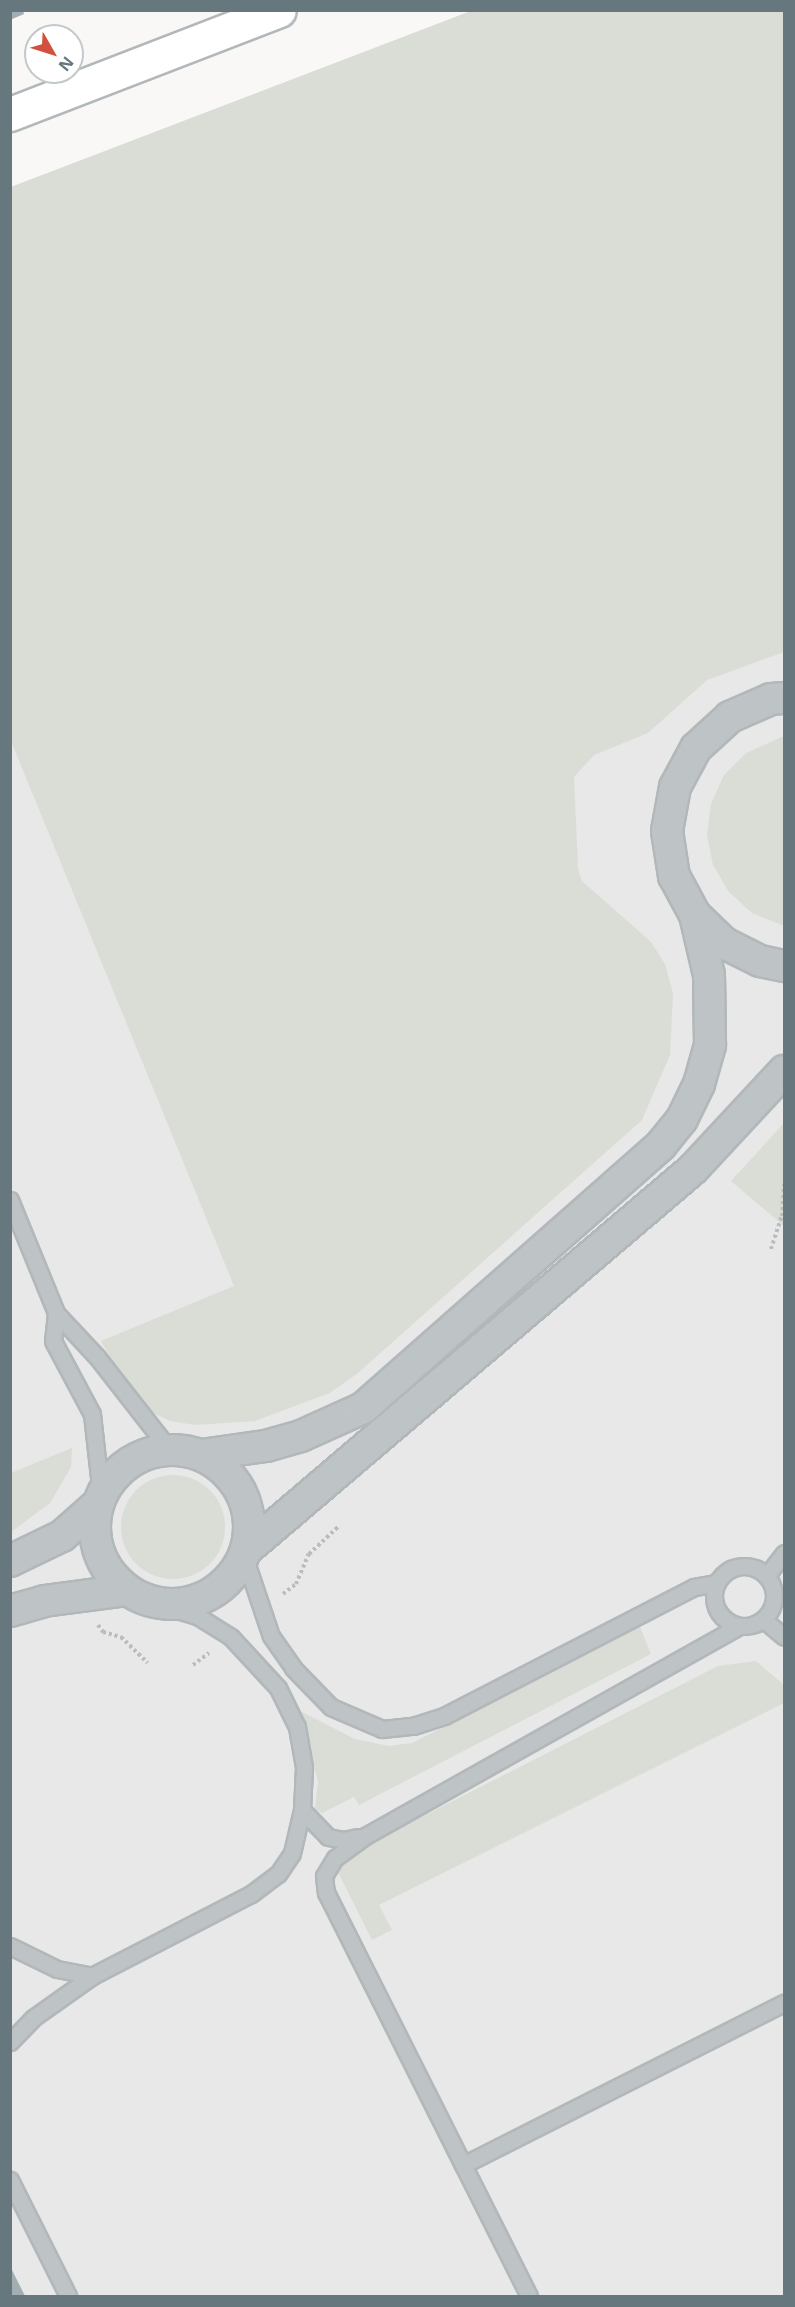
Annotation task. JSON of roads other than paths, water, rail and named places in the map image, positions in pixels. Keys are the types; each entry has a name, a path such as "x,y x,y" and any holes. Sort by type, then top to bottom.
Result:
{"main road":[{"path":"10,114 279,10"}],"street":[{"path":"201,1455 266,1446 301,1436 363,1408 661,1145 682,1119 699,1084 710,1045 709,975 695,915 674,876 667,831 675,787 696,748 730,717 780,696"},
{"path":"695,915 724,943 760,962 784,966"},
{"path":"99,1500 94,1528 98,1552 109,1573 126,1590 154,1603 172,1605 208,1596 224,1586 246,1552 693,1169 784,1071"},
{"path":"10,1561 62,1536 99,1500 128,1463 169,1449 201,1455 221,1466 236,1483 248,1515 246,1552"},
{"path":"10,1611 44,1601 126,1590"}],"lane":[{"path":"10,1200 56,1313 97,1357 169,1449"},
{"path":"56,1313 53,1341 92,1414 99,1500"},
{"path":"246,1552 262,1611 272,1636 293,1668 331,1707 366,1725 389,1729 444,1716 694,1587 717,1583 739,1566 749,1566 767,1575 775,1593 774,1603 764,1620 739,1626 365,1836 327,1867 326,1893 529,2296"},
{"path":"767,1575 784,1553"},
{"path":"717,1583 714,1601 717,1610 739,1626"},
{"path":"10,2042 33,2018 92,1976 265,1885 292,1853 302,1810 301,1746 297,1727 278,1688 231,1637 197,1616 154,1603"},
{"path":"764,1620 784,1637"},
{"path":"302,1810 328,1837 343,1840 365,1836"},
{"path":"10,1946 57,1969 92,1976"},
{"path":"463,2165 784,2003"},
{"path":"10,2180 68,2296"}]}
